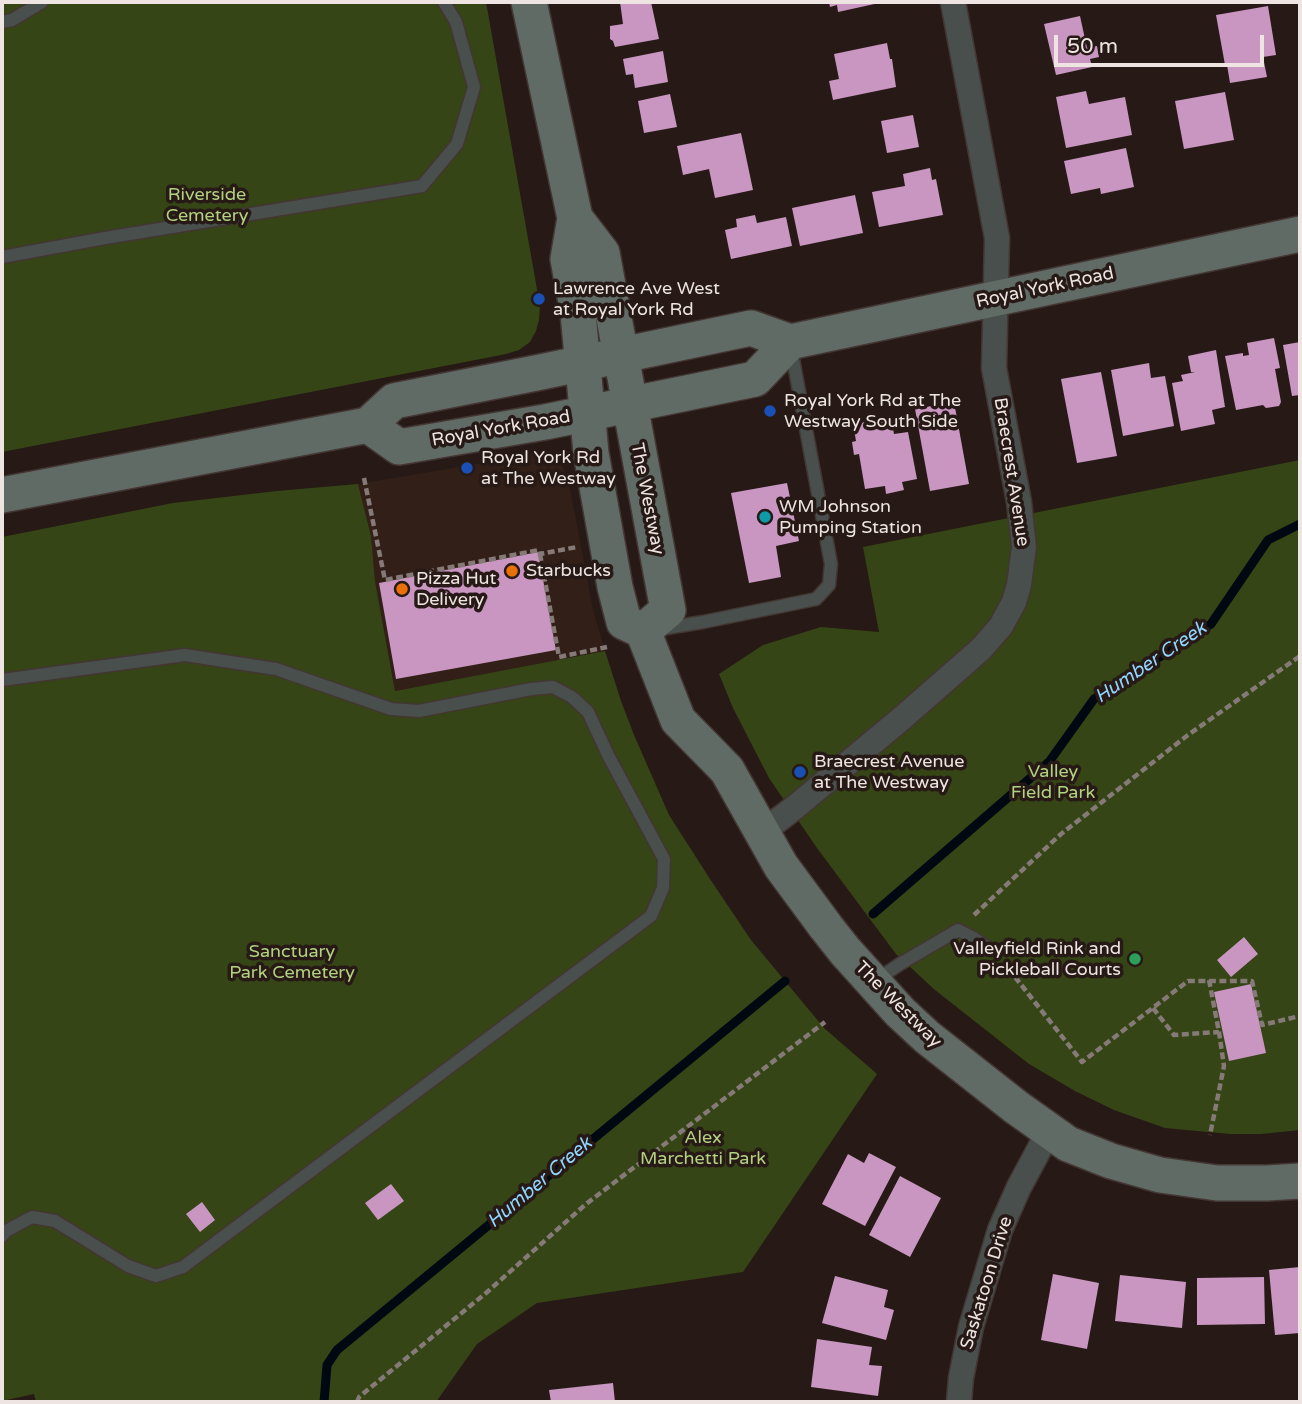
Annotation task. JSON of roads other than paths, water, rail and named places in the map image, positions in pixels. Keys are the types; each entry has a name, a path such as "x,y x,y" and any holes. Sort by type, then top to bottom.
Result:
{"main road":[{"path":"529,2 575,218"},
{"name":"The Westway","path":"575,218 602,253 668,610 643,631"},
{"name":"The Westway","path":"575,218 569,259 578,313 591,453 615,587 624,622 643,631 678,720 727,770 781,866 826,928 900,1012 927,1037 1068,1144 1091,1154 1178,1179 1238,1184 1300,1181"},
{"name":"Royal York Road","path":"368,425 399,447 587,414 755,379 790,342 1300,234"},
{"path":"2,495 368,425 394,401 751,328 790,342"}],"street":[{"name":"Braecrest Avenue","path":"761,833 901,719 981,649 1001,626 1014,602 1022,568 1024,547 1019,502 994,368 997,238 953,2"},
{"name":"Saskatoon Drive","path":"959,1402 971,1327 1000,1230 1049,1131"}],"lane":[{"path":"2,22 12,20 43,2"},
{"path":"2,257 422,186 457,144 474,88 456,22 444,2"},
{"path":"643,631 816,599 829,585 831,564 790,342"},
{"path":"2,680 185,655 276,669 391,709 419,711 553,687 572,697 588,712 664,859 663,888 651,916 183,1267 156,1276 128,1266 55,1221 32,1217 2,1236"},
{"path":"873,982 958,930 987,947"}],"waterway":[{"name":"Humber Creek","path":"873,914 1049,762 1094,699 1211,624 1268,540 1300,524"},
{"name":"Humber Creek","path":"324,1402 327,1365 337,1350 785,981"}],"place":[{"name":"Lawrence Ave West at Royal York Rd","path":"539,299"},
{"name":"Royal York Rd at The Westway South Side","path":"770,411"},
{"name":"Royal York Rd at The Westway","path":"467,468"},
{"name":"WM Johnson Pumping Station","path":"765,517"},
{"name":"Starbucks","path":"512,571"},
{"name":"Pizza Hut Delivery","path":"402,589"},
{"name":"Braecrest Avenue at The Westway","path":"800,772"},
{"name":"Valleyfield Rink and Pickleball Courts","path":"1135,959"}],"park label":[{"name":"Riverside Cemetery","path":"207,206"},
{"name":"Valley Field Park","path":"1053,782"},
{"name":"Sanctuary Park Cemetery","path":"292,962"},
{"name":"Alex Marchetti Park","path":"703,1148"}]}
